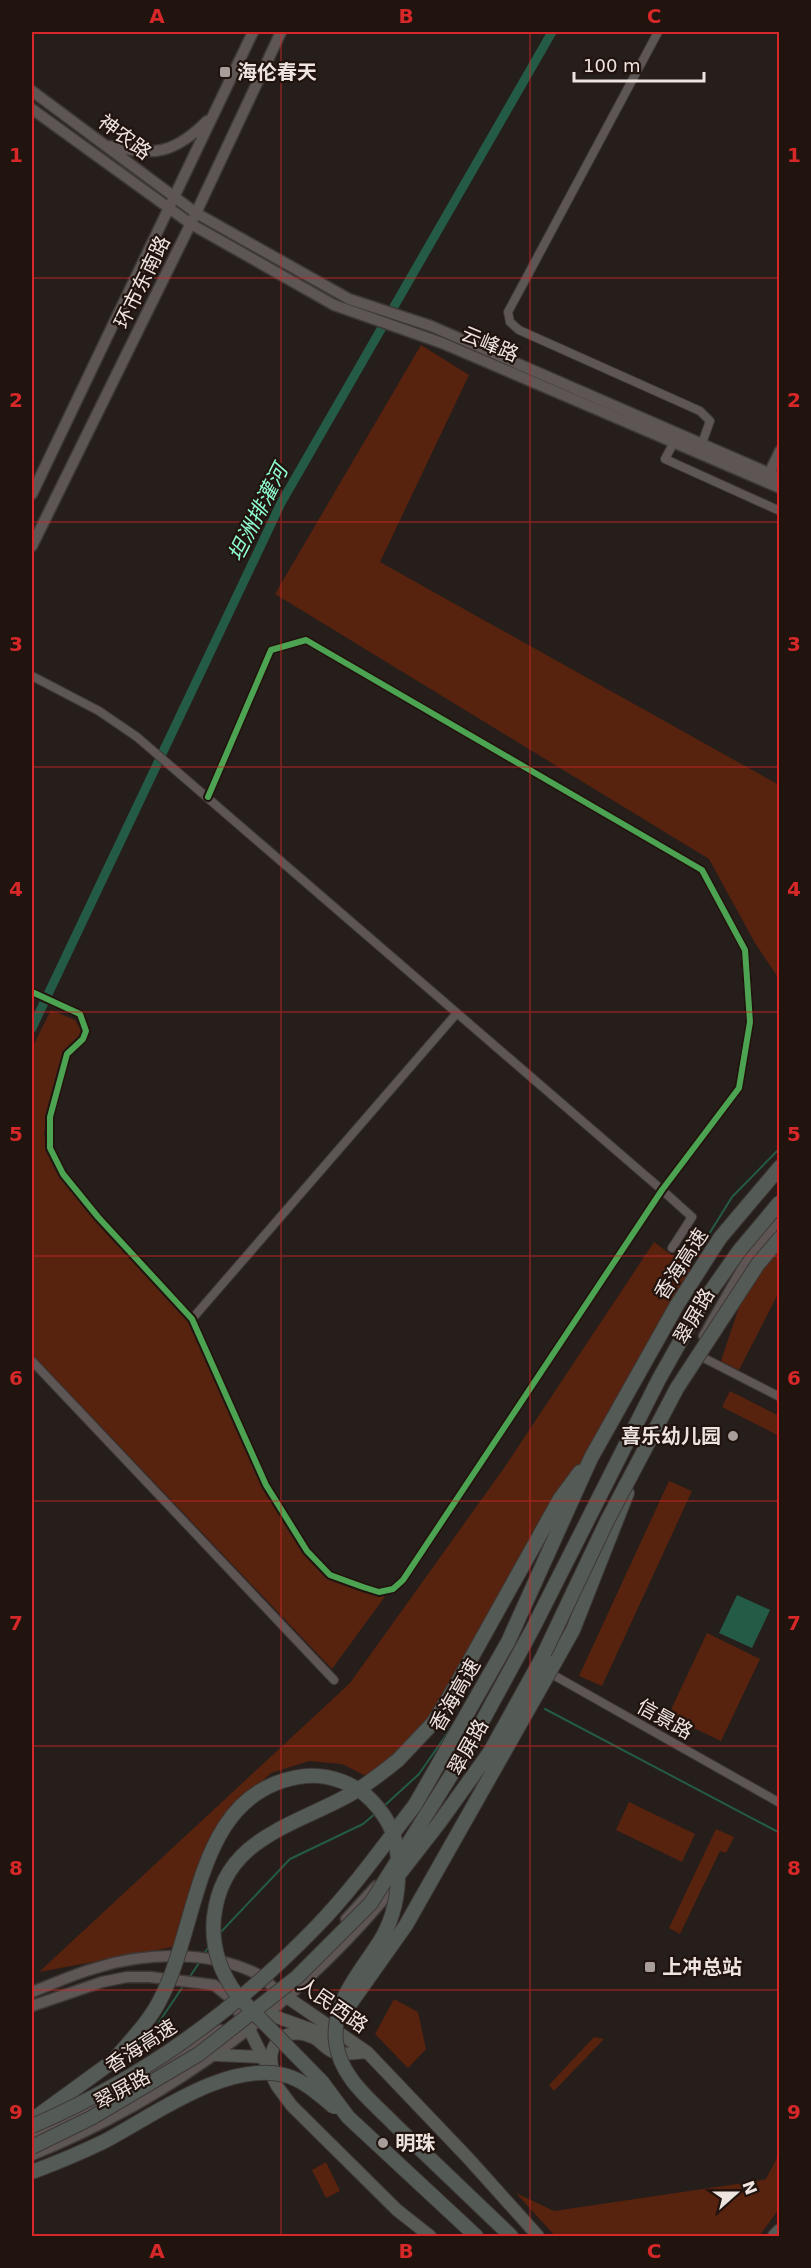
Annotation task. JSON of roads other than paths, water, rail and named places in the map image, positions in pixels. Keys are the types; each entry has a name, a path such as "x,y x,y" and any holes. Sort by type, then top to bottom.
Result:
{"highway":[{"name":"香海高速","path":"32,2126 108,2091 198,2031 283,1960 352,1887 415,1805 508,1642 591,1458 677,1305 720,1238 780,1167"},
{"name":"香海高速","path":"32,2147 99,2114 199,2054 297,1977 371,1903 465,1753 532,1630 659,1379 699,1308 739,1251 780,1202"},
{"path":"371,1903 402,1870 440,1823 490,1752 542,1658 607,1521 683,1379 758,1264 780,1238"},
{"path":"348,2117 322,2082 237,1995 228,1982 216,1953 213,1937 215,1908 220,1888 235,1863 249,1849 281,1827 350,1795 373,1780 413,1746 434,1722 560,1498 591,1458"},
{"path":"337,2023 406,1925 573,1630 635,1472"},
{"path":"32,2120 113,2061 162,1998 175,1968 208,1859 226,1823 241,1804 258,1791 294,1778 327,1778 346,1782 366,1795 388,1820 398,1843 399,1891 392,1915 382,1936 355,1975 345,1996 337,2023 336,2042 352,2081 511,2236"},
{"path":"32,2172 100,2143 196,2091 251,2074 284,2075 297,2080 348,2117 476,2236"},
{"path":"775,2236 780,2231"}],"main road":[{"name":"环市东南路","path":"32,494 253,32"},
{"name":"环市东南路","path":"32,546 191,224 281,32"},
{"name":"神农路","path":"32,91 196,213"},
{"name":"神农路","path":"32,109 191,224"},
{"path":"104,145 133,152 159,152 179,145 213,114"},
{"name":"云峰路","path":"196,213 349,299 431,326 771,478 780,488"},
{"name":"云峰路","path":"191,224 346,311 429,338 673,444 771,478"},
{"path":"771,478 780,451"},
{"name":"翠屏路","path":"32,2135 66,2121 146,2078 205,2040 275,1989 312,1955 365,1899 447,1792 519,1658 596,1492 669,1352 724,1265 780,1193"},
{"name":"翠屏路","path":"32,2155 113,2115 216,2055 287,1998 376,1909 420,1855 462,1795 533,1664 620,1489 694,1353 744,1266 780,1217"},
{"name":"人民西路","path":"34,1990 96,1968 142,1958 184,1956 234,1965 255,1972 287,1998 367,2052 468,2158 538,2236"},
{"path":"33,2007 102,1982 127,1977 214,1985 229,1997 241,2014 277,2086 298,2112 389,2202 430,2236"},
{"path":"241,2014 268,2014 348,2040"},
{"path":"277,2086 271,2052 273,2045 283,2037 307,2035 336,2052 367,2052"},
{"path":"216,2055 262,2057"}],"street":[{"path":"658,32 507,312 510,322 519,330 700,411 711,421 700,446"},
{"path":"673,444 665,459 780,511"},
{"path":"32,993 80,1014 86,1031 83,1039 67,1054 50,1117 50,1148 63,1174 98,1217 192,1319 266,1485 307,1551 330,1575 379,1592 393,1589 403,1580 662,1190 739,1088 750,1022 745,950 702,870 306,640 271,650 207,797"},
{"path":"32,676 99,711 137,737 180,777 207,797 662,1190 692,1217 672,1248"},
{"path":"192,1319 457,1013"},
{"path":"694,1353 780,1397"},
{"path":"32,1361 334,1680"},
{"name":"信景路","path":"533,1664 780,1803"}],"waterway":[{"name":"坦洲排灌河","path":"32,1028 281,503 552,32"},
{"path":"709,1234 732,1197 780,1148"},
{"path":"545,1709 780,1833"},
{"path":"383,1807 419,1774 451,1728"},
{"path":"219,1934 290,1859 363,1824 376,1813"},
{"path":"203,1955 210,1945"},
{"path":"189,1978 199,1963"},
{"path":"133,2048 151,2034 184,1985"}],"place":[{"name":"海伦春天","path":"225,72"},
{"name":"喜乐幼儿园","path":"733,1436"},
{"name":"上冲总站","path":"650,1967"},
{"name":"明珠","path":"383,2143"}]}
